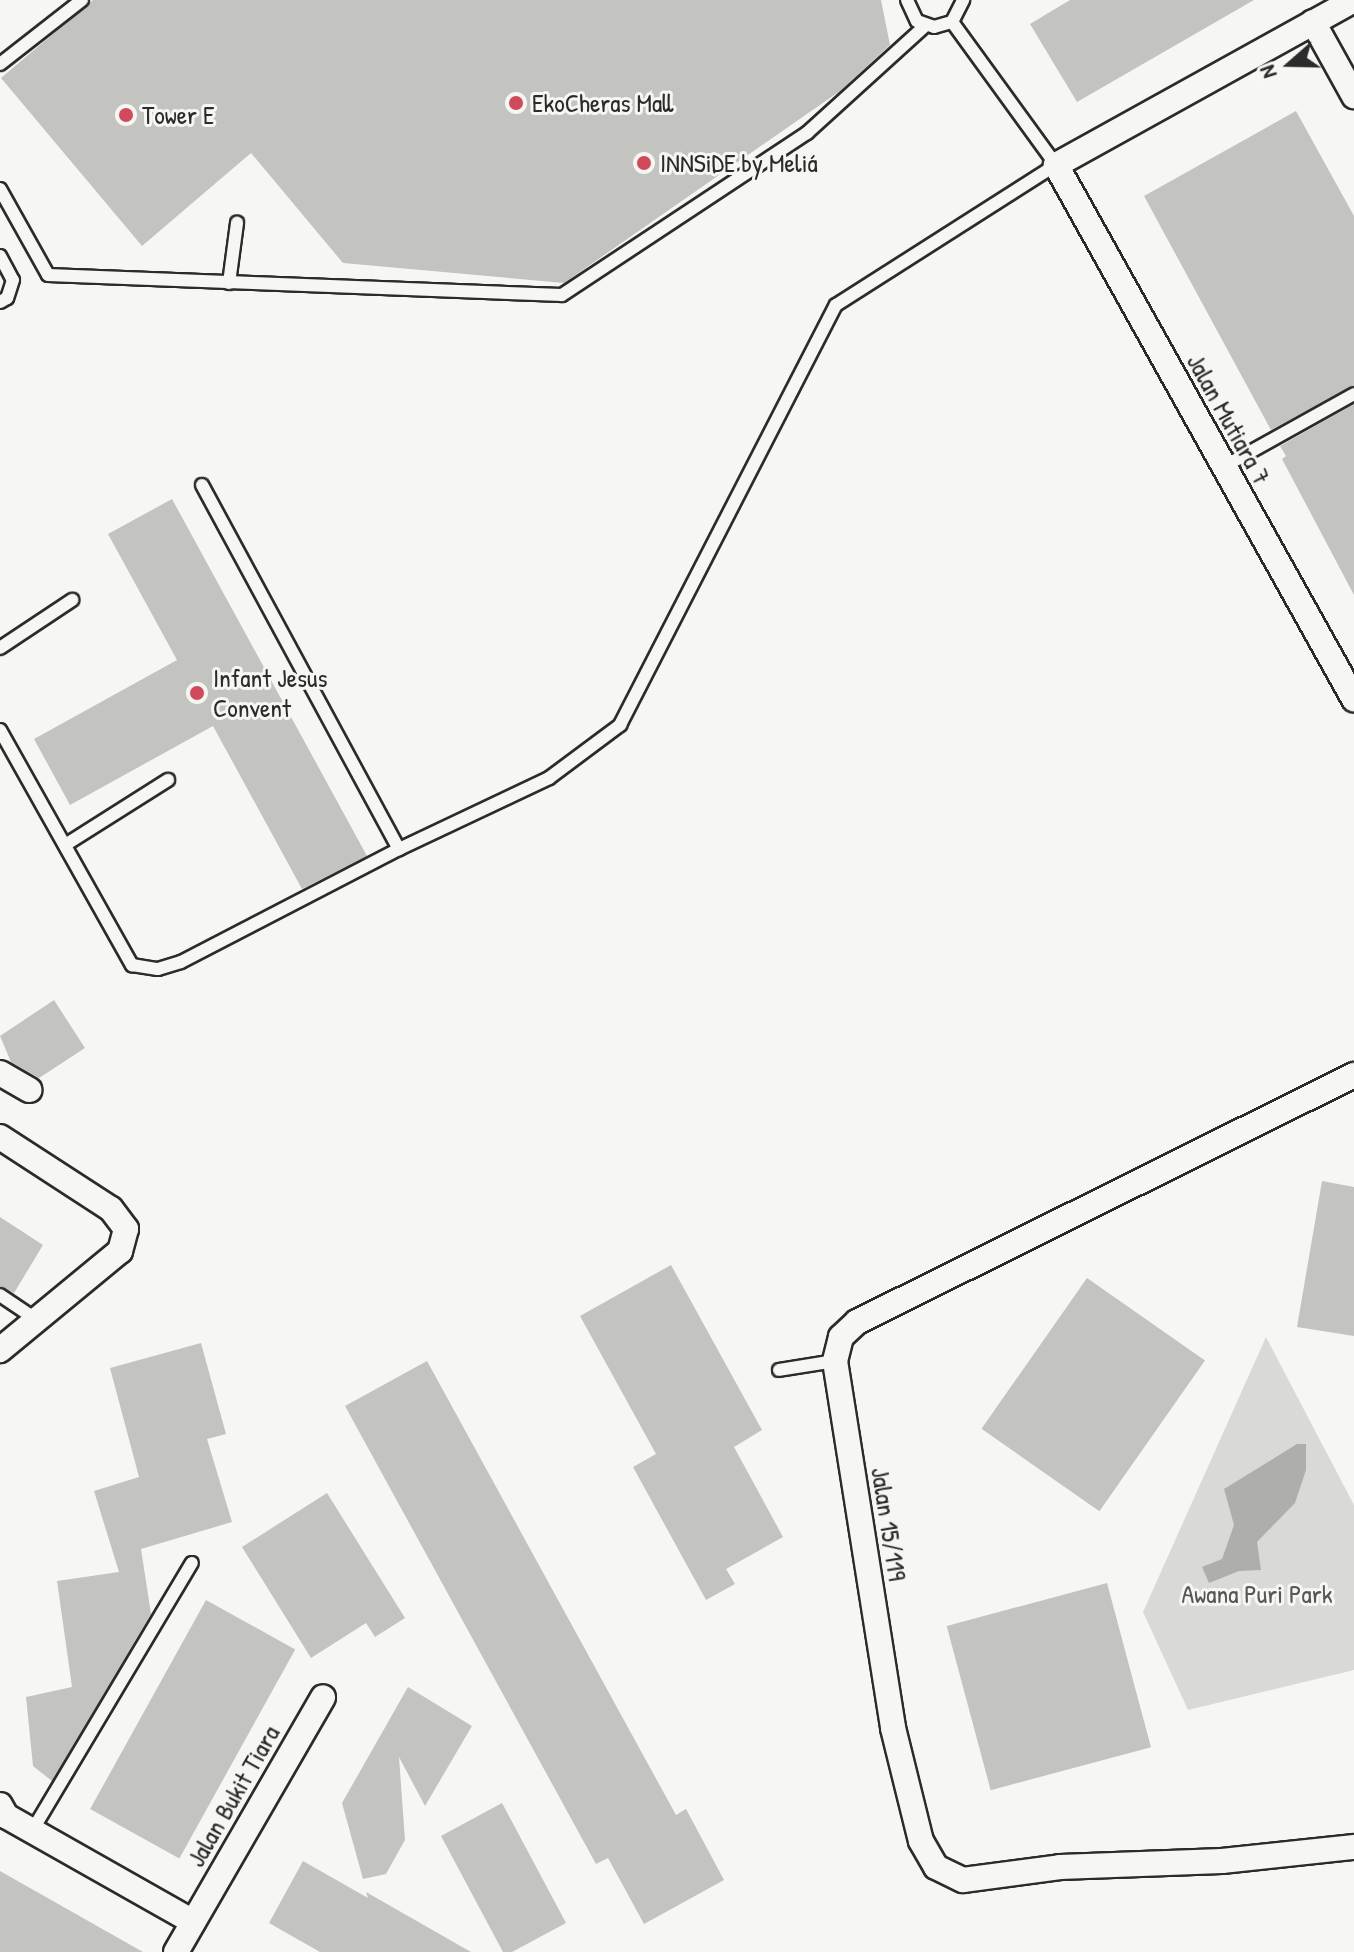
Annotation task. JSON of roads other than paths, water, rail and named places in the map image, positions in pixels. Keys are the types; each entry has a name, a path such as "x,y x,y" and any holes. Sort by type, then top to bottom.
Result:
{"street":[{"path":"1056,165 1354,0"},
{"path":"1313,22 1354,96"},
{"name":"Jalan Mutiara 7","path":"1056,165 1354,699"},
{"path":"0,1073 30,1090"},
{"path":"835,1361 841,1337 857,1322 1354,1075"},
{"path":"0,1137 111,1209 126,1229 120,1251 0,1350"},
{"name":"Jalan 15/119","path":"835,1361 893,1728 921,1841 936,1867 963,1880 1060,1867 1222,1861 1354,1847"},
{"name":"Jalan Bukit Tiara","path":"176,1952 323,1697"},
{"path":"0,1805 6,1816 193,1922"}],"lane":[{"path":"0,64 82,0"},
{"path":"907,0 910,13 925,26"},
{"path":"952,22 963,0"},
{"path":"0,189 48,275 562,295 807,133 925,26 952,22"},
{"path":"0,730 132,965 158,969 181,962 399,849 549,778 620,725 836,305 1056,165 952,22"},
{"path":"229,283 237,223"},
{"path":"0,256 13,280 7,298 0,302"},
{"path":"1223,467 1354,394"},
{"path":"202,485 399,849"},
{"path":"0,648 72,600"},
{"path":"65,845 168,780"},
{"path":"0,1295 37,1320"},
{"path":"779,1370 835,1361"},
{"path":"32,1831 192,1563"}],"place":[{"name":"EkoCheras Mall","path":"516,103"},
{"name":"Tower E","path":"126,115"},
{"name":"INNSiDE by Meliá","path":"644,163"},
{"name":"Infant Jesus Convent","path":"197,693"}],"park label":[{"name":"Awana Puri Park","path":"1257,1594"}]}
